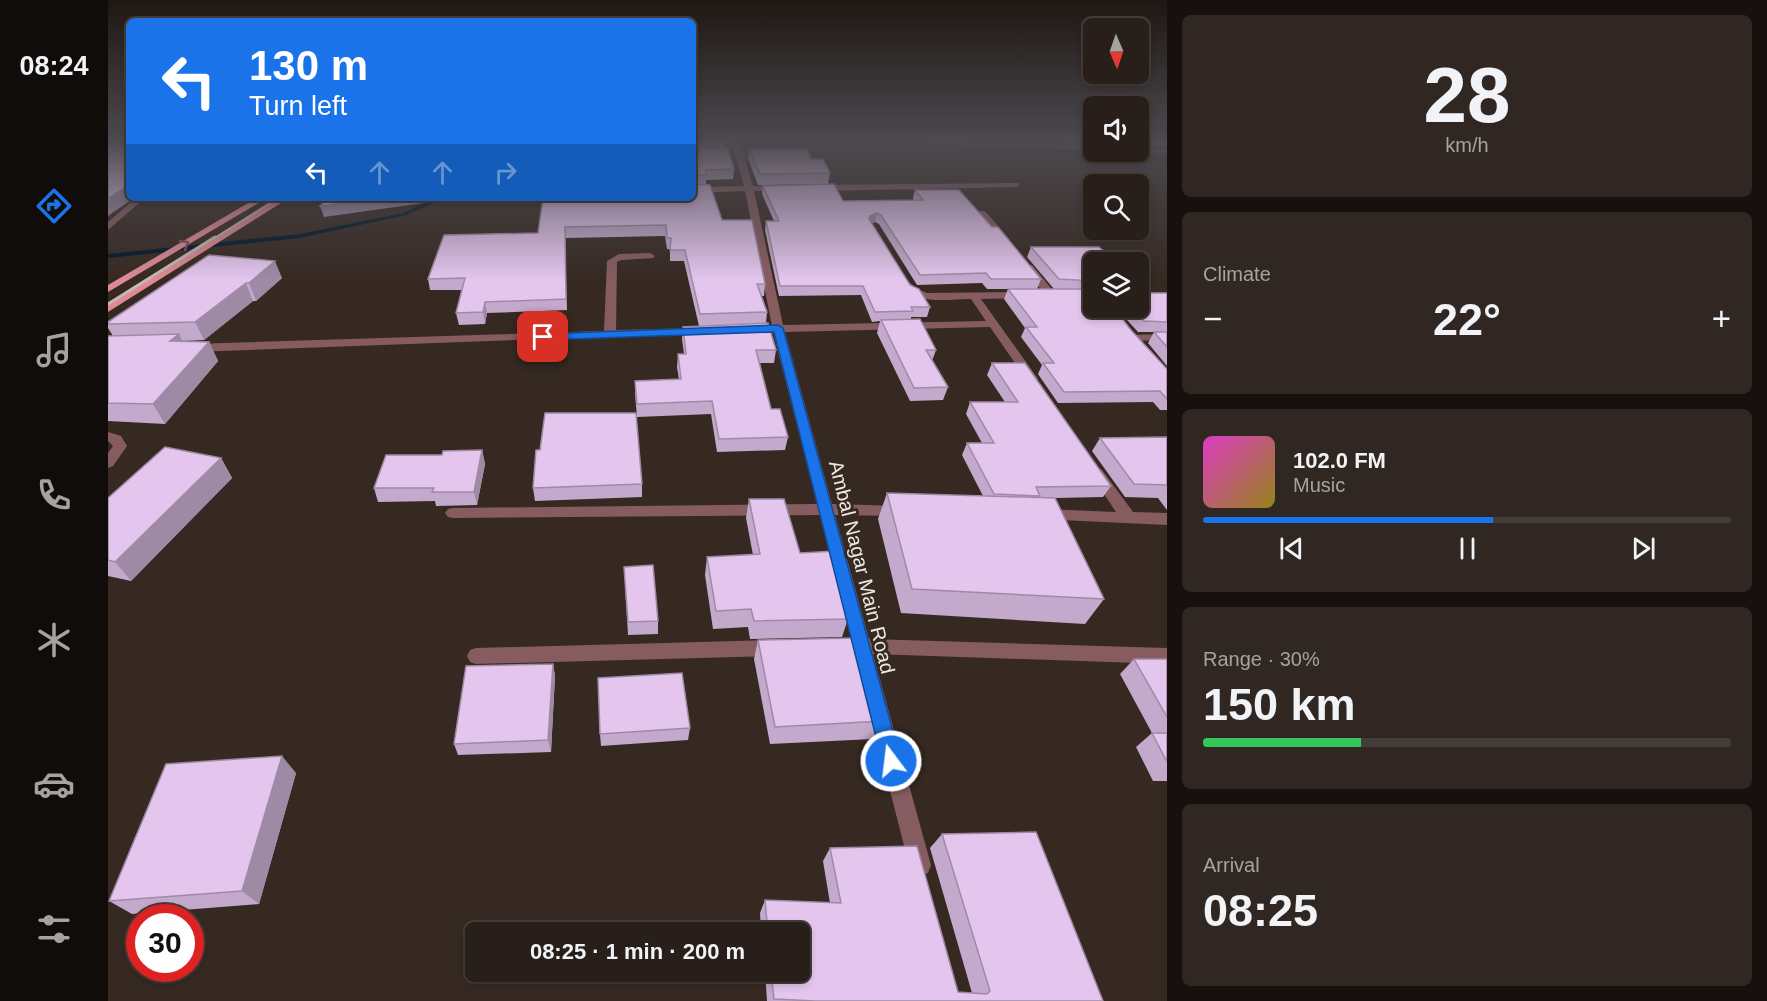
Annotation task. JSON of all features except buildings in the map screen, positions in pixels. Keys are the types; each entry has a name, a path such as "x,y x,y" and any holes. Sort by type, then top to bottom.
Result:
{"main road":[{"path":"108,289 258,201"},
{"path":"108,309 280,201"}],"street":[{"path":"807,188 897,187"},
{"name":"Ambal Nagar Main Road","path":"749,188 778,328 923,876"},
{"path":"696,190 795,188"},
{"path":"108,227 138,201"},
{"path":"982,213 1013,249"},
{"path":"610,335 612,261 619,256 650,256"},
{"path":"902,273 913,291 919,294 1055,295 1020,259"},
{"path":"974,296 1041,392"},
{"path":"756,329 994,324"},
{"path":"179,348 711,331"},
{"path":"1145,354 1128,334 1167,337"},
{"path":"108,436 116,439 120,446 108,463"},
{"path":"1088,459 1128,517"},
{"path":"453,513 826,509 919,511"},
{"path":"1024,514 1167,519"},
{"path":"837,647 1167,656"},
{"path":"476,656 791,648"}],"waterway":[{"path":"108,256 300,236 405,214 432,201"}],"railway":[{"path":"213,239 273,201"},
{"path":"108,304 215,237"}],"route":[{"path":"543,337 778,328 891,761"}]}
